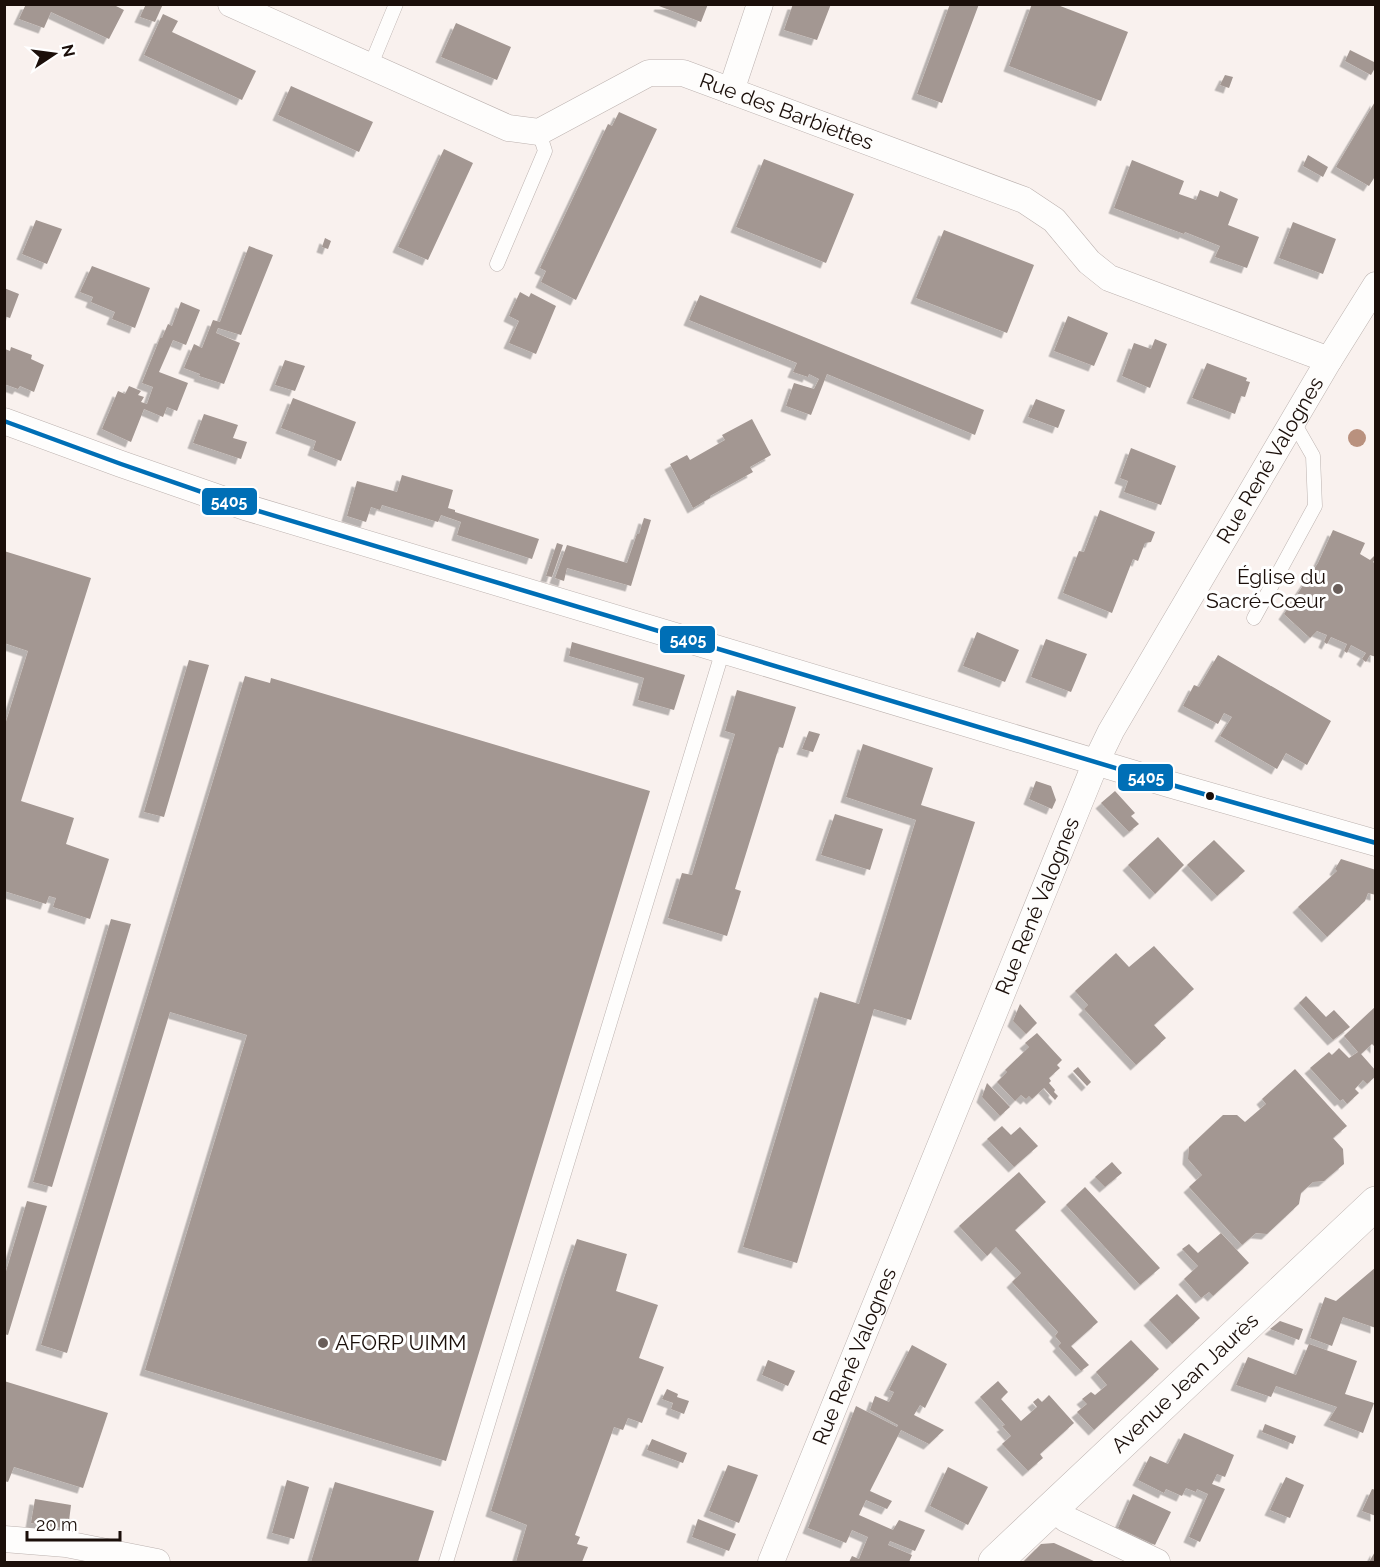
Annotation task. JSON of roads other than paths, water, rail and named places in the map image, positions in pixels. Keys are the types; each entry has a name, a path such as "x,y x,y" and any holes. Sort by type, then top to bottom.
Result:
{"main road":[{"name":"Avenue Jean Jaurès","path":"995,1563 1376,1203"}],"street":[{"path":"231,4 508,129 539,132"},
{"path":"731,91 760,4"},
{"name":"Rue des Barbiettes","path":"539,132 649,73 683,73 1024,200 1054,220 1089,262 1109,278 1329,360"},
{"name":"Rue René Valognes","path":"771,1563 1096,762 1111,731 1329,360 1368,314 1376,285"},
{"path":"4,421 245,507 1096,762 1376,843"},
{"path":"1053,1507 1066,1520 1157,1563"},
{"path":"4,1539 66,1544 157,1563"}],"lane":[{"path":"370,67 396,4"},
{"path":"497,264 545,152 539,132"},
{"path":"1254,618 1315,506 1313,456 1293,421"},
{"path":"446,1563 723,650"}],"place":[{"name":"Église du Sacré-Cœur","path":"1338,589"},
{"name":"AFORP UIMM","path":"323,1343"}]}
